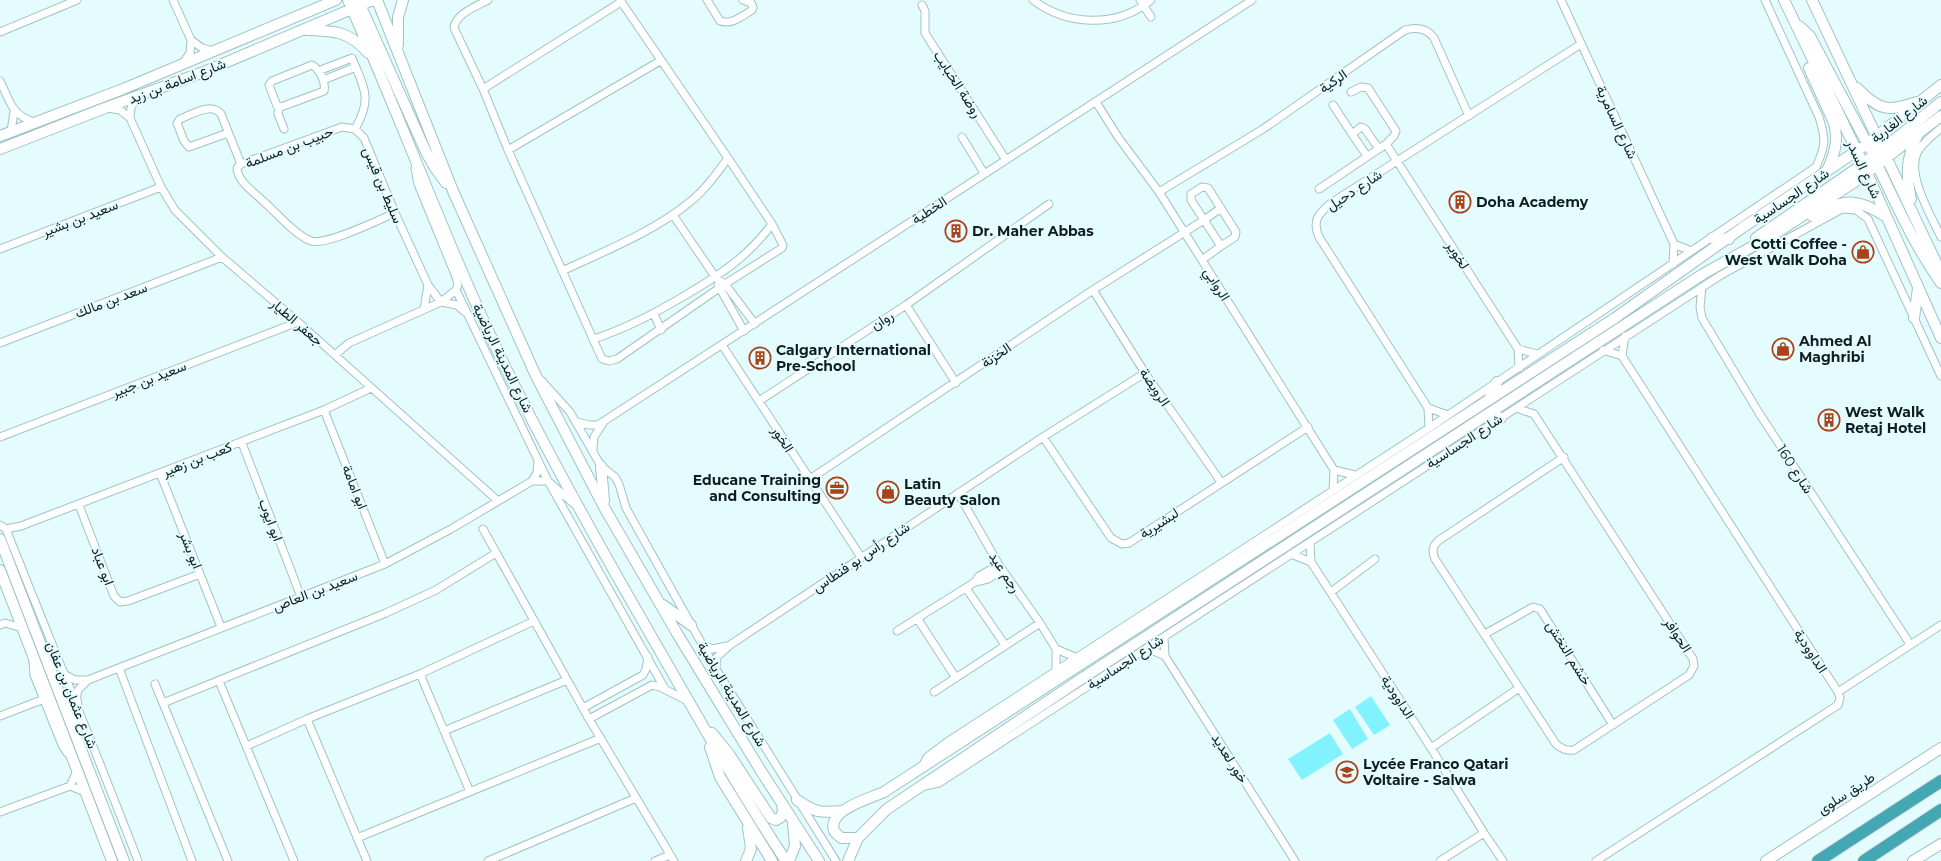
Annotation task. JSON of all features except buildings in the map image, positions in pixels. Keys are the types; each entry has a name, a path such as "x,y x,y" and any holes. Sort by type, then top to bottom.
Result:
{"highway":[{"path":"1818,861 1941,781"},
{"path":"1864,861 1941,810"},
{"path":"1809,861 1841,846"}],"main road":[{"path":"308,12 315,0"},
{"name":"شارع اسامة بن زيد","path":"0,136 122,89 336,0"},
{"name":"شارع اسامة بن زيد","path":"0,150 105,108 201,73 304,30 356,3 372,0"},
{"name":"شارع المدينة الرياضية","path":"377,0 453,192 536,376 604,507 660,603 761,771 819,861"},
{"path":"399,54 398,21 403,0"},
{"name":"شارع السدر","path":"1784,0 1866,169 1885,216 1941,338"},
{"name":"شارع السدر","path":"1812,0 1941,274"},
{"path":"356,3 431,161 453,192"},
{"name":"شارع المدينة الرياضية","path":"356,3 374,60 414,160 501,358 577,507 707,734 780,851"},
{"path":"1794,22 1810,36 1867,144 1916,245 1941,283"},
{"path":"1794,22 1796,39 1837,133 1835,151 1826,173"},
{"path":"304,30 330,31 348,36 357,42 374,60"},
{"path":"1852,84 1873,102 1886,108 1898,108 1923,100"},
{"name":"شارع الغارية","path":"1857,151 1941,86"},
{"path":"1885,154 1941,102"},
{"name":"شارع الغارية","path":"1866,169 1874,158 1885,154 1918,135 1941,116"},
{"path":"1916,220 1908,187 1907,165 1909,155 1918,135"},
{"path":"1874,158 1878,149 1877,137"},
{"path":"1857,151 1866,150 1874,158"},
{"name":"شارع الجساسية","path":"842,811 884,792 1615,318 1857,151"},
{"path":"1721,275 1727,260 1759,236 1866,169"},
{"name":"شارع الجساسية","path":"848,861 858,838 887,809 1488,414 1727,260 1773,235 1866,169"},
{"path":"1773,235 1831,207 1847,202 1858,202 1873,208 1885,216"},
{"path":"1712,238 1729,239"},
{"path":"1914,318 1918,287"},
{"path":"1555,371 1556,382"},
{"path":"1489,399 1497,382"},
{"path":"1488,414 1501,418"},
{"path":"601,466 604,507"},
{"path":"1365,469 1381,469"},
{"path":"1316,512 1320,498"},
{"path":"1328,530 1330,518"},
{"name":"شارع عثمان بن عفان","path":"0,539 124,861"},
{"name":"شارع عثمان بن عفان","path":"0,570 72,756 108,859"},
{"path":"660,603 691,624"},
{"path":"1186,623 1188,611"},
{"path":"1090,650 1106,648"},
{"path":"1116,657 1130,658"},
{"path":"76,700 77,737"},
{"path":"698,717 729,754 770,818 776,820 781,817 783,811 782,803"},
{"path":"707,734 720,777 768,860 780,851 787,850 792,859"},
{"name":"طريق سلوى","path":"1766,861 1941,748"},
{"path":"797,800 811,810 826,812 842,811"},
{"path":"842,811 833,822 834,831 841,838 858,838"},
{"path":"791,816 795,836 792,859"},
{"path":"746,861 751,849 747,821"},
{"path":"1930,850 1941,838"},
{"path":"1916,860 1941,844"}],"street":[{"path":"0,32 77,0"},
{"path":"173,0 191,40 190,53 183,63"},
{"path":"483,89 620,1 772,224 783,243 782,248 725,284 617,360 609,362 602,359 508,150 483,89 454,28 455,22 460,17 488,0"},
{"path":"707,0 720,21 725,23 752,10 751,3 743,0"},
{"path":"1033,0 1049,11 1077,20 1105,20 1128,14 1141,2 1151,0"},
{"name":"الخطية","path":"577,422 594,426 605,420 1252,0"},
{"name":"شارع السامرية","path":"1561,0 1674,244 1673,264"},
{"name":"شارع السدر","path":"1712,238 1816,167 1824,148 1824,134 1819,116 1765,0"},
{"path":"1141,2 1151,17"},
{"name":"روضة الخبايب","path":"922,4 925,11 925,33 1006,160"},
{"name":"الركية","path":"1160,192 1263,129 1405,30 1412,28 1425,30 1434,38 1469,116"},
{"path":"191,40 202,48 213,51"},
{"name":"شارع دحيل","path":"1429,428 1428,408 1319,238 1316,221 1321,212 1331,203 1581,44"},
{"path":"318,71 352,58 365,85 365,104 355,130"},
{"path":"508,150 660,61"},
{"path":"279,107 324,91 323,80 312,65 272,80 269,85 279,107 278,114 284,130"},
{"path":"323,80 356,68"},
{"path":"0,81 14,112 23,119 34,122"},
{"path":"1319,189 1386,144 1396,131 1368,88 1362,87 1351,92"},
{"path":"130,118 131,108 136,97"},
{"name":"الروابي","path":"1096,102 1118,137 1160,192 1183,232 1334,470"},
{"path":"1333,105 1368,156"},
{"path":"105,108 120,110 130,118"},
{"path":"228,133 189,148 184,142 177,123 180,119 212,108 218,110 221,114 241,164"},
{"path":"11,131 14,112"},
{"name":"جعفر الطيار","path":"130,118 161,188 175,210 222,257 298,322 497,500"},
{"name":"حبيب بن مسلمة","path":"355,130 342,127 241,164 237,168 240,178 299,234 312,241 329,240 395,213"},
{"path":"1352,134 1363,127 1379,149"},
{"path":"1941,128 1922,146 1917,153 1914,165 1919,188 1941,237"},
{"name":"سليط بن قيس","path":"355,130 364,138 395,213 428,285 441,302"},
{"path":"962,137 984,174"},
{"name":"لخوير","path":"1386,144 1518,349 1519,368"},
{"path":"562,271 673,215 707,186 728,158"},
{"path":"335,355 349,343 441,302 456,290 458,285 456,277 418,184 414,160"},
{"name":"سعيد بن بشير","path":"0,249 161,188"},
{"path":"1202,260 1236,235 1236,232 1208,188 1202,188 1191,194 1191,200 1221,246"},
{"name":"روان","path":"758,401 906,305 1049,204"},
{"name":"الخزنة","path":"810,479 956,383 1092,290 1221,208"},
{"name":"شارع الجساسية","path":"920,787 939,783 1721,275 1842,209 1856,210 1868,219 1941,376"},
{"path":"673,215 716,278 725,284 755,324"},
{"path":"594,339 623,329 654,314 716,278 762,238 772,224"},
{"name":"شارع الجساسية","path":"922,767 927,757 935,750 1429,428 1712,238"},
{"path":"1674,244 1691,252"},
{"name":"سعد بن مالك","path":"0,344 222,257"},
{"path":"716,278 718,289 744,330"},
{"path":"424,309 428,285"},
{"name":"شارع 160","path":"1702,287 1700,307 1702,318 1758,413 1910,644"},
{"name":"شارع المدينة الرياضية","path":"456,290 548,481 648,656 665,690"},
{"name":"الرويضة","path":"1092,290 1145,373 1221,482"},
{"path":"441,302 457,305 465,312"},
{"name":"روان","path":"906,305 956,383"},
{"path":"654,314 661,330"},
{"name":"سعيد بن جبير","path":"0,437 298,322"},
{"path":"1604,350 1622,356 1625,336"},
{"name":"الخور","path":"722,345 861,557"},
{"path":"1518,349 1538,354"},
{"name":"الداوودية","path":"1622,356 1838,692"},
{"name":"شارع رأس بو فنطاس","path":"716,669 718,656 730,645 1043,437 1145,373"},
{"name":"شارع المدينة الرياضية","path":"536,376 554,393 577,422 601,466 619,484 626,508 716,669 836,861"},
{"name":"كعب بن زهير","path":"3,527 22,526 79,505 242,443 324,410 371,388"},
{"path":"1516,408 1534,414 1535,396"},
{"path":"1428,408 1448,415"},
{"name":"ابو امامة","path":"324,410 385,564"},
{"name":"الحوافر","path":"1534,414 1564,458 1693,659 1694,666 1689,674 1574,750 1568,751 1561,749 1556,744 1432,552 1433,546 1438,541 1564,458"},
{"name":"الخطية","path":"593,451 594,436 605,420"},
{"name":"لبشيرية","path":"1043,437 1111,538 1122,544 1129,543 1308,427"},
{"name":"ابو ايوب","path":"242,443 301,597"},
{"path":"532,481 538,469 536,456"},
{"path":"1333,490 1334,470 1344,474 1355,475"},
{"name":"ابو بشر","path":"160,473 221,628"},
{"name":"سعيد بن العاص","path":"88,680 385,564 532,481 548,481"},
{"path":"548,481 577,507"},
{"name":"رجم عيد","path":"958,493 1001,568 1056,649"},
{"name":"ابو عباد","path":"79,505 114,596 120,602 128,601 200,574"},
{"path":"11,541 22,526"},
{"name":"شارع عثمان بن عفان","path":"3,527 11,541 62,673 76,700 138,861"},
{"path":"483,529 589,719 672,858 655,861"},
{"path":"1291,554 1311,562 1310,542"},
{"path":"163,703 386,613 436,590 496,553"},
{"path":"1331,592 1375,559"},
{"name":"الداوودية","path":"1311,562 1503,861"},
{"path":"897,631 975,582 979,576 1001,568"},
{"path":"966,588 1005,645"},
{"path":"14,605 3,624 22,628"},
{"name":"خشم النخش","path":"1485,634 1526,611 1533,608 1540,609 1613,725"},
{"path":"917,618 956,678"},
{"path":"246,746 307,719 420,674 534,621"},
{"path":"934,692 1040,623"},
{"path":"1596,861 1838,705 1840,698 1838,692 1941,625"},
{"name":"خور لعديد","path":"1164,637 1165,656 1295,861"},
{"path":"702,644 712,649 730,645"},
{"path":"1146,648 1165,656"},
{"path":"1056,672 1056,649 1078,658"},
{"path":"583,708 643,674 646,669 648,656"},
{"path":"34,658 33,671 64,750 72,756"},
{"path":"119,668 192,861"},
{"path":"62,673 75,680 88,680"},
{"path":"420,674 470,792"},
{"path":"76,700 78,690 88,680"},
{"path":"444,731 567,680"},
{"path":"219,681 294,861"},
{"path":"154,684 228,861"},
{"path":"589,719 648,686 654,685 688,701"},
{"path":"1431,748 1519,688"},
{"path":"0,716 44,699"},
{"path":"307,719 367,861"},
{"path":"357,838 601,738"},
{"path":"70,786 77,771"},
{"path":"0,812 70,786 85,792"},
{"path":"488,861 636,798"},
{"path":"1440,861 1484,833"}],"shaded area":[{"path":"1371,696 1390,725 1374,735 1355,707"},
{"path":"1350,709 1368,739 1352,749 1333,720"},
{"path":"1330,733 1343,754 1302,780 1288,759"}],"place":[{"name":"Doha Academy","path":"1460,202"},
{"name":"Dr. Maher Abbas","path":"956,231"},
{"name":"Cotti Coffee - West Walk Doha","path":"1863,252"},
{"name":"Ahmed Al Maghribi","path":"1783,349"},
{"name":"Calgary International Pre-School","path":"760,358"},
{"name":"West Walk Retaj Hotel","path":"1829,420"},
{"name":"Educane Training and Consulting","path":"837,488"},
{"name":"Latin Beauty Salon","path":"888,492"},
{"name":"Lycée Franco Qatari Voltaire - Salwa","path":"1347,772"}]}
